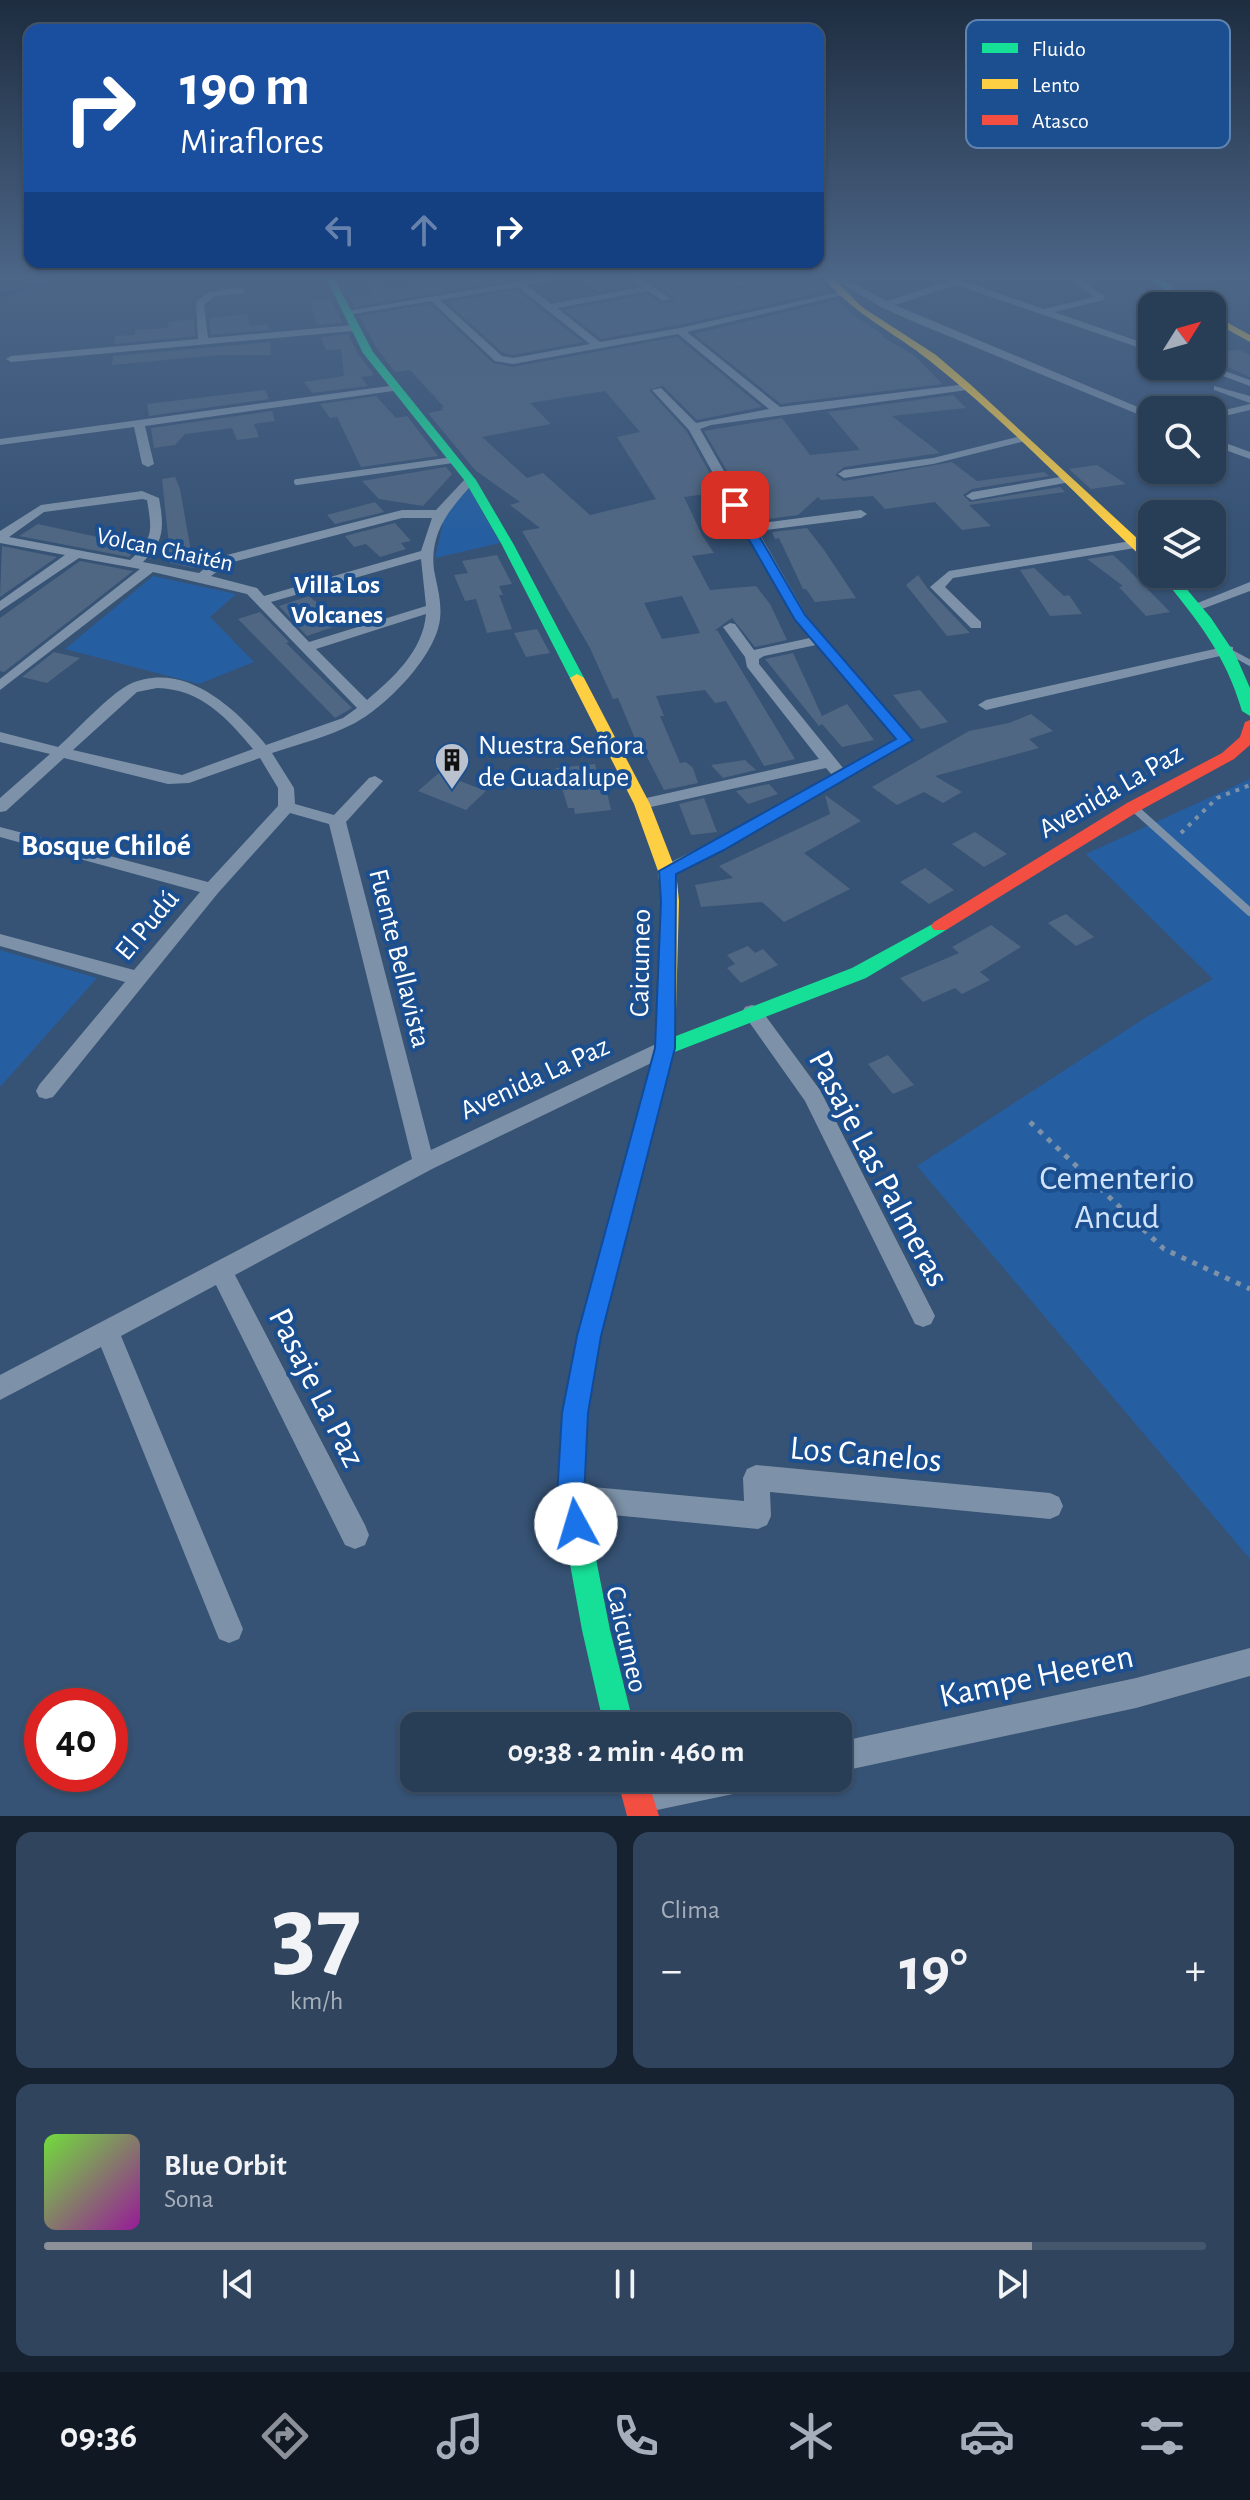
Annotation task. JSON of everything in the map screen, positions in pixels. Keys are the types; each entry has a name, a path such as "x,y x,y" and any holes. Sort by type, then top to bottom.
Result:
{"street":[{"name":"Caicumeo","path":"379,363 470,480 508,545 642,804 667,871 670,901 665,1048 589,1336 575,1413 571,1498 596,1630 616,1712"},
{"path":"719,363 778,411"},
{"path":"939,363 1137,544"},
{"path":"1022,363 1138,411"},
{"path":"1226,375 1250,383"},
{"path":"694,428 708,422 778,411 967,387"},
{"path":"0,442 396,388"},
{"path":"1218,388 1250,400"},
{"path":"657,390 694,428 800,617 905,740 835,769 718,846 667,871"},
{"path":"1226,413 1250,407"},
{"path":"139,423 148,464"},
{"path":"844,474 933,461 1021,439"},
{"path":"1226,447 1250,456"},
{"path":"0,737 168,779 183,780 334,728 367,709 422,648 433,622 427,553 439,514 470,480"},
{"path":"972,496 1066,480"},
{"path":"0,538 41,509 142,495 153,498 159,535 153,547 133,564"},
{"path":"201,577 224,560 402,514 439,514"},
{"path":"748,528 861,514"},
{"name":"Volcan Chaitén","path":"0,538 236,585 264,600 367,709"},
{"path":"976,625 937,587 941,580 949,575 1137,544"},
{"path":"0,607 77,553"},
{"path":"264,600 427,553"},
{"path":"0,686 150,568"},
{"path":"1197,606 1250,586"},
{"path":"1180,588 1228,650 1250,711"},
{"path":"307,647 433,608"},
{"path":"730,627 752,657 752,664 835,769"},
{"path":"752,657 774,647 819,640"},
{"path":"986,705 1228,650"},
{"path":"0,807 132,689 149,683 168,683 212,698 263,753 287,789 286,807 337,821 375,781"},
{"name":"Avenida La Paz","path":"0,1388 424,1163 665,1048 859,973 893,955 1133,807 1228,756 1247,739 1250,725"},
{"path":"642,804 835,769"},
{"name":"El Pudú","path":"46,1091 212,889 286,807"},
{"name":"Fuente Bellavista","path":"337,821 424,1163"},
{"path":"0,832 212,889"},
{"path":"0,940 137,978"},
{"name":"Pasaje Las Palmeras","path":"752,1012 813,1096 923,1316"},
{"name":"Pasaje La Paz","path":"220,1269 355,1535"},
{"path":"106,1330 229,1629"},
{"name":"Los Canelos","path":"571,1498 758,1516 756,1478 1050,1506"},
{"name":"Kampe Heeren","path":"852,1754 1136,1693 1250,1662"},
{"path":"638,1798 668,1792"}],"lane":[{"path":"297,482 453,460"},
{"path":"1228,650 1250,663"},
{"path":"1133,807 1250,912"}],"path":[{"path":"1172,841 1217,798 1250,785"},
{"path":"1030,1122 1164,1249 1250,1289"}],"green space":[{"path":"469,488 500,543 435,558 445,514"},
{"path":"153,576 236,594 210,617 254,662 199,684 65,649"},
{"name":"Cementerio Ancud","path":"1250,779 1250,1559 917,1166 1148,1016 1213,979 1086,854"},
{"path":"0,950 97,978 1,1086 0,1086"}],"building":[{"path":"343,363 365,363 374,375 361,377 368,386 312,393 304,382 344,376"},
{"path":"388,363 493,363 512,367 535,363 708,363 762,407 697,420 663,386 649,390 687,432 720,492 684,497 714,553 692,556 710,590 756,586 770,604 787,640 755,647 732,618 714,631 717,630 795,759 764,766 726,701 715,703 705,690 656,696 664,716 660,716 680,763 686,762 693,768 698,783 664,790 646,755 642,755 618,698 613,699 590,648 522,531 540,528 510,505 520,502 475,470 428,413 443,410 441,408 444,407 410,370 395,372","holes":["605,391 640,432 617,437 656,499 590,515 543,473 527,478 482,437 551,424 530,403","682,596 700,633 662,639 644,603"]},
{"path":"730,363 921,363 942,384 781,404"},
{"path":"1226,363 1250,363 1250,377 1226,366"},
{"path":"265,390 269,399 149,416 147,404"},
{"path":"953,395 966,408 892,416 940,453 844,467 835,475 844,481 952,462 977,481 1044,472 1049,476 972,489 963,495 970,502 1060,487 1065,492 969,505 991,526 962,530 935,502 885,509 873,496 821,500 818,497 798,515 762,520 738,490 704,431 782,418 810,455 860,450 828,412"},
{"path":"376,396 396,418 407,416 438,456 361,467 337,417 330,418 320,404"},
{"path":"272,411 275,421 254,424 259,437 237,440 232,428 185,434 175,445 154,448 151,428"},
{"path":"1097,465 1126,484 1091,489 1069,469"},
{"path":"446,467 452,474 423,506 379,499 362,481"},
{"path":"175,477 180,489 194,568 170,563 169,548 149,560 161,543 169,545 162,479"},
{"path":"375,502 384,512 335,524 327,515"},
{"path":"395,523 411,541 401,543 406,549 380,557 366,544 354,547 345,536"},
{"path":"38,524 125,543 134,537 144,540 129,557 19,536"},
{"path":"807,528 856,598 815,602 803,589 779,538 775,539 772,532"},
{"path":"2,546 57,557 0,597"},
{"path":"497,555 512,584 499,586 503,595 499,595 512,629 487,633 476,599 465,601 454,575 468,573 462,561"},
{"path":"1113,555 1138,579 1138,588 1146,588 1170,612 1146,616 1119,587 1123,586 1087,559"},
{"path":"80,561 133,571 4,672 0,671 0,618"},
{"path":"1034,568 1064,596 1069,595 1082,614 1050,616 1020,570"},
{"path":"918,575 970,633 947,636 906,585"},
{"path":"309,596 342,624 307,636 279,606"},
{"path":"260,612 289,642 286,643 352,708 335,718 238,619"},
{"path":"537,629 550,653 526,657 514,633"},
{"path":"54,652 80,658 47,683 22,677"},
{"path":"793,653 822,716 847,704 874,740 842,747 822,724 819,726 765,659"},
{"path":"920,690 948,722 921,729 893,695"},
{"path":"1031,714 1053,731 1029,739 1039,748 935,776 962,792 943,803 924,792 897,805 872,787 969,731 1009,723"},
{"path":"745,760 756,770 723,778 711,765"},
{"path":"595,764 602,793 607,792 611,810 575,814 574,808 568,808 556,768"},
{"name":"Nuestra Señora de Guadalupe","path":"439,773 486,791 466,810 418,791"},
{"path":"769,784 778,794 748,804 736,791"},
{"path":"825,795 861,821 804,853 850,889 784,922 762,902 701,907 695,885 733,878 719,866 830,814"},
{"path":"704,798 717,832 691,835 679,804"},
{"path":"975,832 1007,854 984,867 952,844"},
{"path":"925,868 954,890 929,904 900,882"},
{"path":"1066,914 1094,937 1076,946 1048,923"},
{"path":"991,925 1021,947 980,972 990,980 962,994 955,988 923,1002 900,978 959,953 952,947"},
{"path":"748,946 755,953 763,949 778,965 741,983 727,968 735,964 727,955"},
{"path":"888,1055 914,1085 893,1094 868,1064"}],"traffic: fast":[{"path":"376,363 470,480 508,545 577,678"},
{"path":"1179,588 1228,654 1250,711"},
{"path":"665,1048 859,973 940,926"},
{"path":"616,1712 596,1630 571,1498 575,1413 589,1336 618,1224"}],"traffic: slow":[{"path":"939,363 1138,546"},
{"path":"577,678 642,804 667,871 670,901 665,1048 618,1224"}],"traffic: jam":[{"path":"940,926 1133,807 1228,756 1247,739 1250,725"},
{"path":"636,1792 643,1816"}],"place":[{"name":"Nuestra Señora de Guadalupe","path":"452,791"}],"district":[{"name":"Villa Los Volcanes","path":"337,599"},
{"name":"Bosque Chiloé","path":"106,845"}],"route":[{"path":"576,1524 571,1498 575,1413 589,1336 665,1048 670,901 667,871 718,846 905,740 800,617 735,505"}]}
